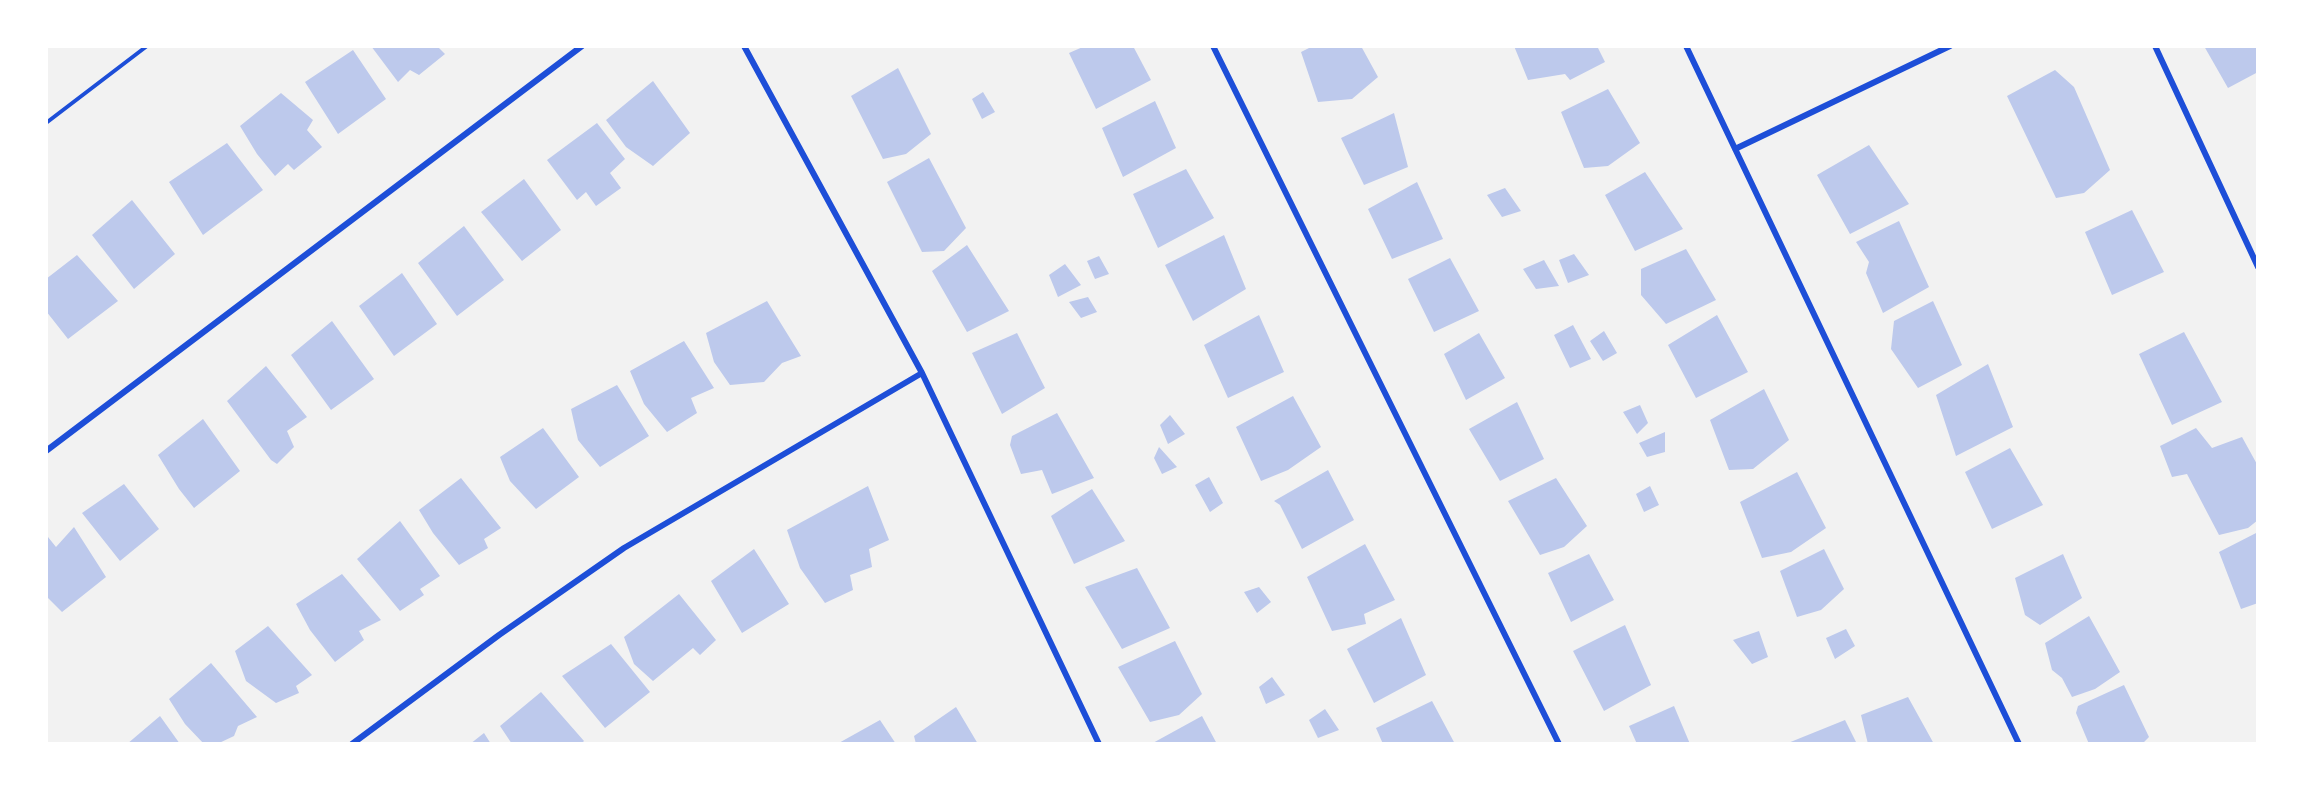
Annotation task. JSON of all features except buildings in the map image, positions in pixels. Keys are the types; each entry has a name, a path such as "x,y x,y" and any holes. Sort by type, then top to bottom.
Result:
{"street":[{"path":"46,451 582,46"},
{"path":"744,46 922,373 1099,744"},
{"path":"1213,46 1559,744"},
{"path":"1686,46 2019,744"},
{"path":"1735,149 1950,46"},
{"path":"2155,46 2258,267"},
{"path":"352,744 481,648 624,548 922,373"}],"path":[{"path":"46,123 147,46"}]}
